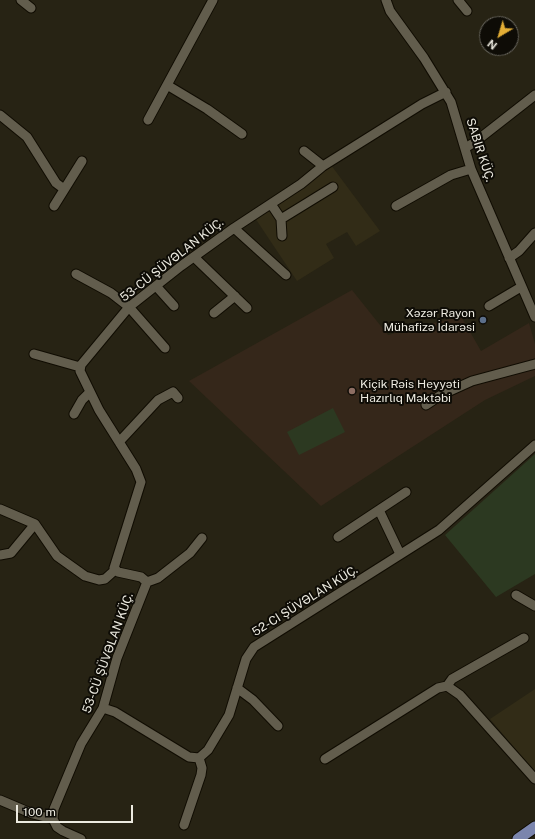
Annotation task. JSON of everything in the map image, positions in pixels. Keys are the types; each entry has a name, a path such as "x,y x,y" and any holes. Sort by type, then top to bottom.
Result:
{"main road":[{"path":"518,839 535,827"}],"street":[{"path":"21,0 31,8"},
{"path":"148,120 213,0"},
{"name":"SABIR KÜÇ.","path":"386,0 390,11 424,58 446,92 454,109 471,169 535,317"},
{"path":"458,0 467,10"},
{"path":"167,85 206,109 242,134"},
{"name":"53-CÜ ŞÜVƏLAN KÜÇ.","path":"80,367 83,361 129,307 194,257 323,166 422,104 446,92"},
{"path":"465,148 476,142 535,95"},
{"path":"0,115 27,137 56,183 64,189"},
{"path":"304,151 323,166"},
{"path":"54,206 82,161"},
{"path":"396,206 451,175 471,169"},
{"path":"281,219 333,187"},
{"path":"271,204 281,219 282,236"},
{"path":"234,228 286,275"},
{"path":"509,258 519,251 535,233"},
{"path":"194,257 248,308"},
{"path":"76,274 111,294 129,307 165,348"},
{"path":"156,286 174,306"},
{"path":"489,306 521,287"},
{"path":"214,313 235,296"},
{"path":"0,509 35,524 57,556 85,576 99,580 105,579 115,570 114,565 141,482 136,469 90,392 80,367 34,354"},
{"path":"426,405 441,395 472,381 535,364"},
{"path":"74,414 82,400 90,392"},
{"path":"119,442 158,400 173,392 178,398"},
{"name":"52-CI ŞÜVƏLAN KÜÇ.","path":"199,758 208,750 229,715 246,659 254,647 446,524 535,445"},
{"path":"338,537 406,492"},
{"path":"379,510 400,554"},
{"path":"0,556 11,553 35,524"},
{"path":"147,582 158,578 190,553 202,538"},
{"name":"53-CÜ ŞÜVƏLAN KÜÇ.","path":"53,820 54,809 80,744 103,708 117,658 147,582 141,577 115,570"},
{"path":"516,595 535,606"},
{"path":"326,759 438,688 447,686 452,679 524,638"},
{"path":"447,686 460,695 535,779"},
{"path":"237,688 253,700 278,726"},
{"path":"103,708 115,712 136,727 189,757 199,758 202,768 201,775 184,825"},
{"path":"0,800 33,814 53,820 57,827 70,837 81,839"}],"shaded area":[{"path":"331,165 380,231 356,246 347,232 326,244 334,258 297,281 255,218"},
{"name":"Kiçik Rəis Heyyəti Hazırlıq Məktəbi","path":"352,290 388,335 461,316 481,351 529,323 535,344 535,376 485,400 321,506 189,381"},
{"path":"535,689 535,772 490,719"}],"green space":[{"path":"333,408 345,432 299,455 287,432"},
{"path":"535,454 535,574 496,597 445,535"}],"place":[{"name":"Xəzər Rayon Mühafizə İdarəsi","path":"483,320"},
{"name":"Kiçik Rəis Heyyəti Hazırlıq Məktəbi","path":"352,391"}]}
